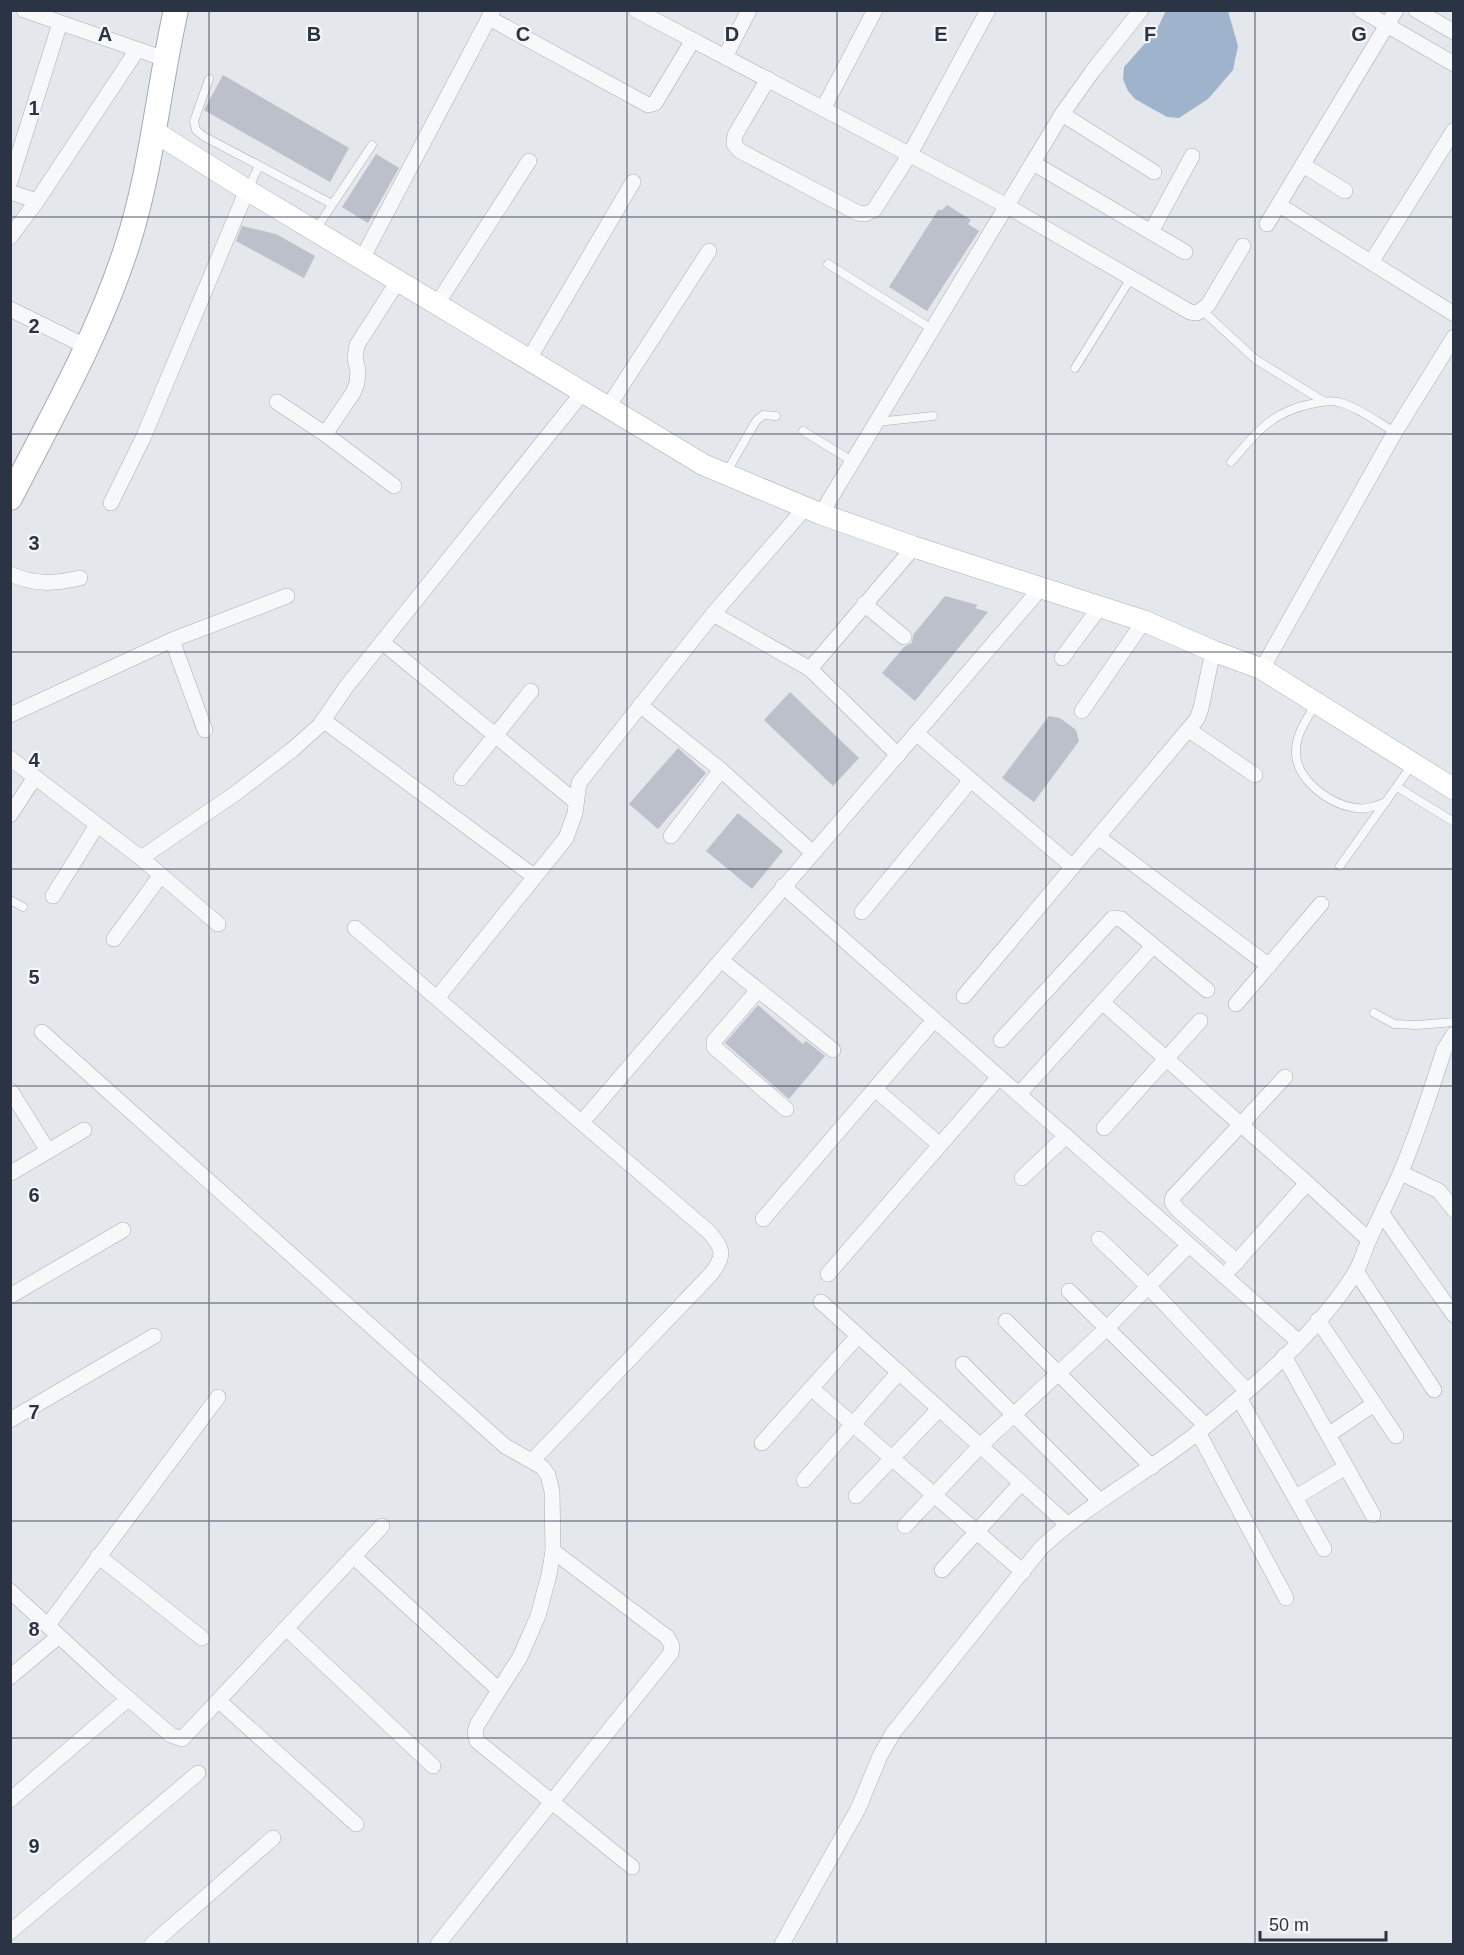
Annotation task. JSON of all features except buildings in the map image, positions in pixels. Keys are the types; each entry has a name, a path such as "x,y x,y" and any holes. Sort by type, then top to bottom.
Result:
{"main road":[{"path":"10,498 87,347 126,248 143,190 155,132 165,59 176,10"}],"street":[{"path":"24,10 165,59"},
{"path":"636,10 1007,206 1190,312 1203,311 1243,246"},
{"path":"725,57 749,10"},
{"path":"823,109 875,10"},
{"path":"768,80 735,135 734,144 740,151 848,208 865,214 873,210 910,154 988,10"},
{"path":"437,998 566,838 571,828 579,783 712,614 813,511 852,461 1062,114 1092,72 1142,10"},
{"path":"1361,10 1383,19 1454,64"},
{"path":"1267,224 1383,19 1396,10"},
{"path":"1416,10 1454,32"},
{"path":"362,258 491,14 648,105 655,103 693,40"},
{"path":"10,182 60,23"},
{"path":"10,237 37,201 137,50"},
{"path":"1062,114 1154,172"},
{"path":"1372,261 1454,130"},
{"path":"155,132 247,190 704,465 813,511 914,547 1144,621 1262,669 1454,789"},
{"path":"1151,232 1192,156"},
{"path":"437,304 529,161"},
{"path":"1033,163 1185,252"},
{"path":"1302,165 1345,191"},
{"path":"529,359 633,182"},
{"path":"111,503 142,438 247,190"},
{"path":"10,192 37,201"},
{"path":"1279,205 1454,314"},
{"path":"608,407 709,251"},
{"path":"325,434 353,393 357,383 358,371 355,358 357,345 398,281"},
{"path":"10,309 87,347"},
{"path":"1262,669 1395,432 1454,337"},
{"path":"141,858 236,793 292,750 323,720 346,687 583,392"},
{"path":"277,402 325,434 394,486"},
{"path":"810,669 914,547"},
{"path":"10,574 27,581 53,584 80,578"},
{"path":"582,1122 1041,588"},
{"path":"10,715 172,640 287,596"},
{"path":"864,604 904,637"},
{"path":"1062,658 1100,607"},
{"path":"712,614 810,669 898,755"},
{"path":"1082,711 1144,621"},
{"path":"172,640 205,730"},
{"path":"382,642 576,802"},
{"path":"964,996 1197,719 1213,651"},
{"path":"461,778 531,691"},
{"path":"640,705 721,770 813,853"},
{"path":"323,720 535,877"},
{"path":"1189,730 1255,775"},
{"path":"916,733 1073,867"},
{"path":"10,758 141,858 218,924"},
{"path":"671,836 721,770"},
{"path":"10,814 35,777"},
{"path":"862,912 971,780"},
{"path":"53,896 97,825"},
{"path":"1098,837 1269,966"},
{"path":"114,939 161,875"},
{"path":"783,886 1299,1342"},
{"path":"1236,1004 1321,903"},
{"path":"1001,1040 1113,918 1121,919 1207,990"},
{"path":"355,928 709,1232 718,1242 722,1253 720,1262 711,1274 532,1461"},
{"path":"1019,1094 1153,946"},
{"path":"721,960 833,1050"},
{"path":"758,990 714,1041 714,1047 786,1109"},
{"path":"1102,1002 1369,1240"},
{"path":"763,1219 934,1020"},
{"path":"1104,1128 1200,1021"},
{"path":"42,1032 505,1446 542,1467 548,1475 552,1491 553,1551 538,1616 520,1657 477,1725 476,1738 632,1867"},
{"path":"782,1944 858,1809 880,1756 893,1733 1041,1548 1067,1524 1099,1500 1152,1467 1202,1429 1299,1342 1341,1293 1356,1271 1401,1173 1444,1050 1454,1034"},
{"path":"828,1274 999,1077"},
{"path":"1237,1262 1178,1210 1172,1202 1173,1197 1285,1077"},
{"path":"10,1089 48,1151"},
{"path":"875,1089 940,1145"},
{"path":"11,1173 84,1130"},
{"path":"1022,1178 1066,1136"},
{"path":"1401,1173 1439,1191 1454,1210"},
{"path":"1224,1276 1307,1183"},
{"path":"1382,1214 1454,1315"},
{"path":"10,1296 123,1230"},
{"path":"1099,1239 1148,1286 1243,1394 1324,1549"},
{"path":"905,1526 980,1446 1107,1328 1189,1245"},
{"path":"1356,1271 1434,1390"},
{"path":"1069,1291 1202,1429 1286,1598"},
{"path":"821,1302 1067,1524"},
{"path":"1318,1320 1396,1436"},
{"path":"1006,1321 1152,1467"},
{"path":"10,1420 154,1336"},
{"path":"762,1443 858,1336"},
{"path":"1284,1356 1373,1515"},
{"path":"963,1364 1099,1500"},
{"path":"804,1480 899,1372"},
{"path":"811,1388 1023,1572"},
{"path":"48,1624 218,1397"},
{"path":"1328,1435 1374,1404"},
{"path":"856,1496 939,1409"},
{"path":"1296,1497 1346,1467"},
{"path":"942,1570 1021,1483"},
{"path":"10,1591 128,1699 171,1735 182,1739 381,1526"},
{"path":"438,1944 671,1653 672,1646 667,1637 553,1551"},
{"path":"98,1556 202,1638"},
{"path":"353,1556 499,1690"},
{"path":"286,1628 434,1766"},
{"path":"10,1677 59,1636"},
{"path":"10,1800 128,1699"},
{"path":"219,1701 356,1824"},
{"path":"10,1932 198,1773"},
{"path":"152,1944 273,1838"}],"lane":[{"path":"209,79 194,121 196,130 203,136 332,204"},
{"path":"315,230 372,145"},
{"path":"247,190 259,166"},
{"path":"828,264 932,329"},
{"path":"1075,368 1131,278"},
{"path":"1203,311 1255,359 1323,401"},
{"path":"1231,462 1275,416 1297,406 1323,401 1349,406 1395,432"},
{"path":"725,474 756,421 763,415 776,416"},
{"path":"876,422 933,416"},
{"path":"803,431 852,461"},
{"path":"1316,704 1299,735 1296,749 1296,764 1305,778 1333,801 1355,808 1370,808 1386,802"},
{"path":"1340,866 1413,764"},
{"path":"1397,787 1454,822"},
{"path":"10,900 23,907"},
{"path":"1374,1013 1394,1024 1454,1022"}],"water":[{"path":"1166,11 1228,11 1238,46 1233,70 1208,99 1179,118 1167,117 1135,99 1128,91 1123,79 1124,67 1156,31"}]}
